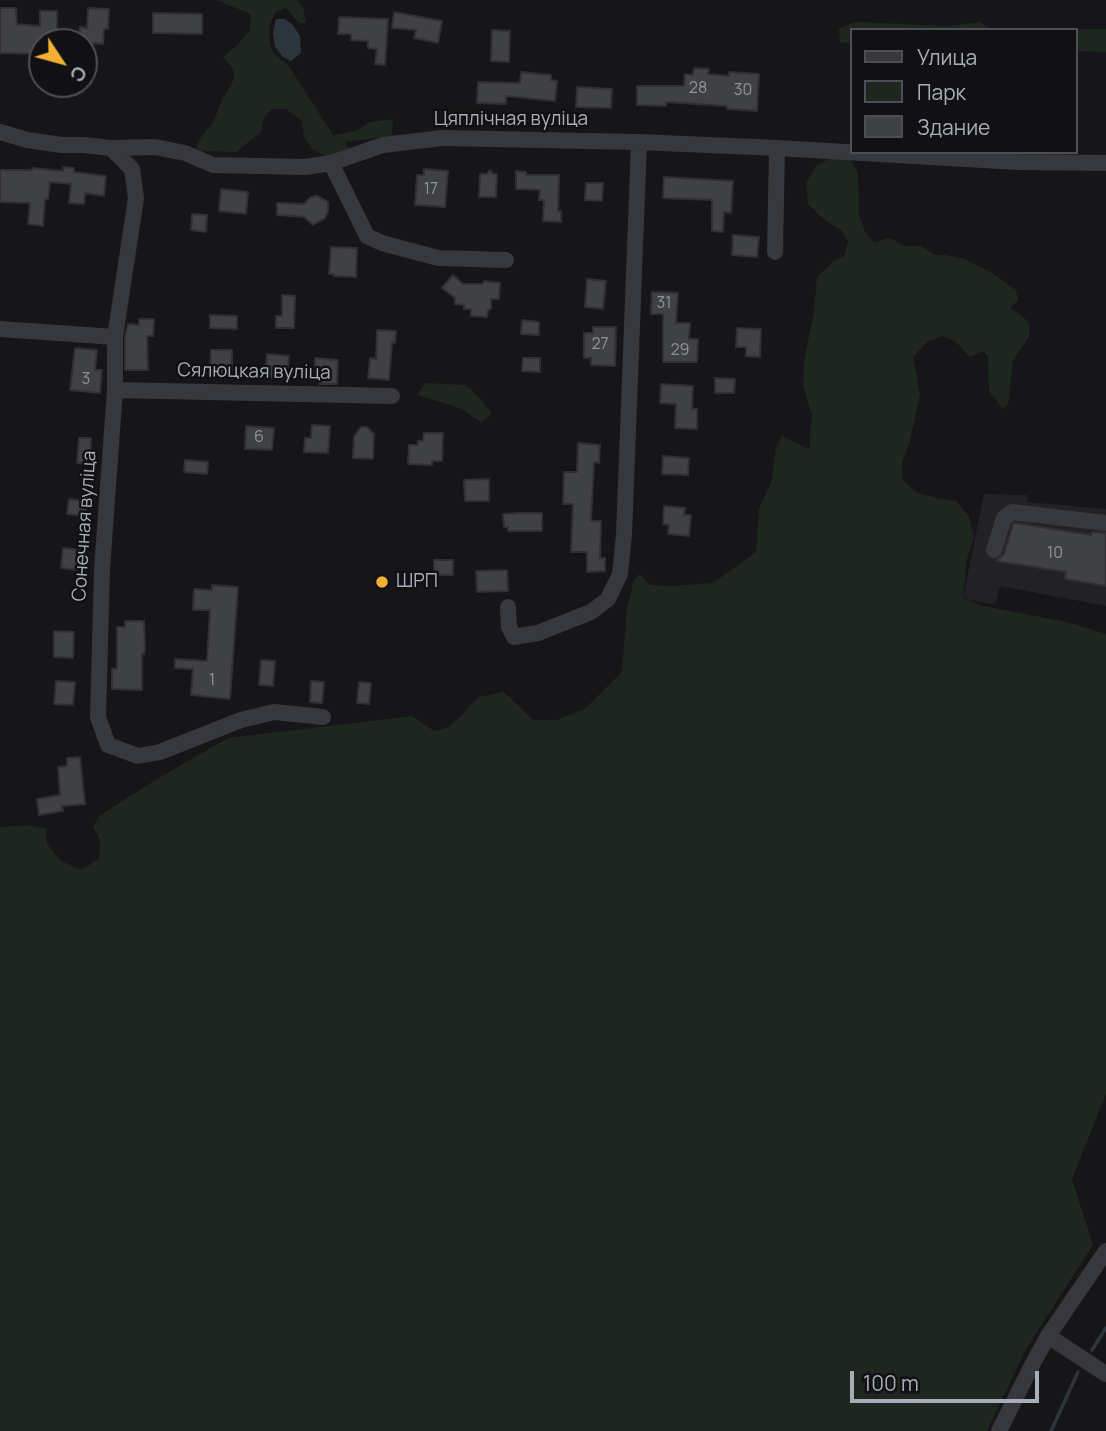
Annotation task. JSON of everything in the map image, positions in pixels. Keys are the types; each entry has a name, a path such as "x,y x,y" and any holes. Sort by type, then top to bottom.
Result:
{"street":[{"name":"Цяплічная вуліца","path":"0,132 62,145 155,147 185,153 213,165 305,167 331,163 383,145 442,138 639,142 850,152"},
{"path":"508,607 509,627 514,637 538,633 591,612 608,599 620,574 624,535 639,142"},
{"name":"Сонечная вуліца","path":"111,148 132,169 136,198 116,337 115,390 102,569 98,717 108,745 138,756 160,752 241,720 274,712 323,717"},
{"path":"775,252 777,148"},
{"name":"Цяплічная вуліца","path":"880,154 1017,162 1106,163"},
{"path":"331,163 367,236 382,243 438,258 506,260"},
{"path":"0,329 116,337"},
{"name":"Сялюцкая вуліца","path":"115,390 392,396"},
{"path":"994,550 1004,518 1012,512 1106,523"},
{"path":"999,1431 1048,1336 1106,1251"},
{"path":"1048,1336 1106,1374"}],"shaded area":[{"path":"276,19 285,19 300,36 301,53 291,61 283,57 275,47 273,32"},
{"path":"984,494 1027,495 1027,502 1106,509 1106,606 1000,586 995,605 963,598"}],"green space":[{"path":"216,0 297,0 303,7 306,23 299,23 286,8 276,12 269,26 270,45 274,54 288,65 333,135 356,131 370,122 393,119 392,136 346,142 348,150 329,158 312,149 304,137 302,121 286,109 272,109 264,117 262,131 236,152 196,151 198,141 214,121 234,79 234,70 223,57 249,32 251,14"},
{"path":"855,22 948,26 980,22 990,28 850,28 850,44 840,42 839,28"},
{"path":"1078,29 1106,29 1106,52 1078,51"},
{"path":"837,155 851,161 858,173 859,214 865,232 874,242 890,238 905,246 921,246 934,255 965,259 989,271 1016,290 1018,300 1010,308 1029,323 1029,337 1013,360 1008,404 1003,409 989,391 988,356 982,351 970,357 956,342 943,336 928,341 913,357 920,394 910,441 902,463 903,480 916,492 956,501 969,516 974,536 967,559 963,598 983,606 1067,622 1106,634 1106,1094 1072,1179 1093,1245 1026,1349 987,1431 0,1431 0,827 28,825 46,829 47,844 61,861 82,870 99,858 100,840 93,827 99,816 228,738 412,716 434,731 449,727 478,697 504,692 533,720 557,720 586,708 622,672 627,607 634,580 640,574 650,585 713,583 756,552 759,509 772,480 776,447 782,436 809,449 812,415 803,386 804,360 814,312 817,277 834,261 844,256 848,241 841,230 823,219 808,204 806,183 817,165"},
{"path":"425,383 466,385 492,414 481,422 462,409 418,395"}],"building":[{"path":"0,8 16,8 17,24 40,26 40,11 57,11 57,28 28,28 28,54 0,53"},
{"path":"88,8 109,9 108,29 104,29 103,44 98,44 98,28 87,28"},
{"path":"394,12 442,21 438,43 414,38 416,30 392,28"},
{"path":"153,13 202,14 202,34 153,33"},
{"path":"339,17 388,19 385,65 375,64 377,49 368,48 368,41 351,40 351,34 338,34"},
{"path":"492,30 510,31 509,62 491,61"},
{"path":"694,68 709,69 708,74 729,76 729,72 759,74 757,111 666,102 666,106 637,105 637,86 684,86 685,74 693,75"},
{"path":"521,72 551,75 551,80 557,81 555,101 506,96 506,104 477,103 478,82 520,83"},
{"path":"577,87 612,89 611,108 576,107"},
{"path":"63,167 74,168 74,172 106,176 104,196 85,193 84,204 69,203 71,184 50,182 48,199 45,199 43,226 28,224 30,203 0,202 0,170 32,168 63,171"},
{"path":"424,169 448,171 445,207 415,205 417,175 424,175"},
{"path":"490,170 497,174 496,197 479,197 480,174 487,174"},
{"path":"516,171 526,172 526,175 559,175 558,211 561,211 561,222 543,221 544,200 539,200 540,190 516,189"},
{"path":"664,177 733,181 731,213 724,212 723,232 712,231 712,200 663,198"},
{"path":"586,183 603,183 602,201 585,200"},
{"path":"221,189 248,192 246,214 219,211"},
{"path":"317,196 328,202 328,211 325,218 313,225 304,217 277,215 277,203 304,204 311,197"},
{"path":"192,214 207,215 206,232 191,230"},
{"path":"733,235 759,237 757,257 732,255"},
{"path":"331,247 357,248 356,277 329,274"},
{"path":"453,275 463,284 483,284 484,281 500,283 499,299 491,299 491,309 488,310 487,317 471,316 471,309 455,304 455,298 442,288"},
{"path":"587,279 606,281 603,309 585,307"},
{"path":"652,292 678,293 676,323 690,323 689,339 698,339 697,362 663,362 663,314 651,314"},
{"path":"282,295 295,296 294,328 276,328 276,316 282,316"},
{"path":"210,315 237,316 237,329 210,328"},
{"path":"139,319 154,319 153,336 147,336 148,370 125,370 128,324 139,325"},
{"path":"522,320 539,322 539,335 521,334"},
{"path":"593,327 616,327 615,366 591,365 591,358 584,358 584,333 593,333"},
{"path":"737,328 761,329 760,357 746,356 746,347 736,347"},
{"path":"377,330 396,331 395,343 392,342 389,380 368,378 370,358 376,359"},
{"path":"75,348 97,350 95,370 102,370 100,393 70,390"},
{"path":"211,350 232,350 232,375 210,375"},
{"path":"267,354 289,356 287,379 265,377"},
{"path":"315,358 338,360 337,384 319,384 320,375 315,373"},
{"path":"523,358 540,358 540,372 522,371"},
{"path":"715,378 735,379 734,393 715,393"},
{"path":"661,384 693,386 692,409 697,409 697,429 675,428 676,404 660,403"},
{"path":"312,425 330,426 328,453 304,452 305,438 311,438"},
{"path":"246,426 274,428 272,450 245,449"},
{"path":"361,427 367,427 374,434 373,459 353,458 354,436"},
{"path":"424,433 443,433 442,461 432,461 432,465 408,464 409,445 418,445 418,441 423,441"},
{"path":"79,438 91,438 90,464 77,463"},
{"path":"578,443 600,445 599,463 594,462 591,521 601,521 600,558 605,558 605,571 587,572 587,552 571,552 573,504 563,504 564,472 577,472"},
{"path":"663,456 689,458 688,475 662,474"},
{"path":"185,460 208,462 207,474 184,472"},
{"path":"489,479 489,501 465,501 464,480"},
{"path":"69,499 87,502 86,516 67,514"},
{"path":"664,506 685,508 684,515 691,515 689,536 668,534 669,525 663,524"},
{"path":"542,513 542,531 508,531 508,527 504,527 503,514"},
{"path":"1015,523 1091,535 1092,532 1106,533 1106,586 1065,579 1066,572 996,561 1004,554"},
{"path":"63,548 80,550 78,570 61,568"},
{"path":"434,560 453,560 453,575 434,575"},
{"path":"507,570 508,591 477,592 476,571"},
{"path":"212,585 238,587 230,699 191,695 193,669 175,668 175,659 207,661 210,610 193,610 194,589 212,590"},
{"path":"125,621 144,621 142,690 112,689 112,669 117,669 117,627 125,627"},
{"path":"54,631 74,632 73,658 54,657"},
{"path":"261,660 275,661 273,686 259,685"},
{"path":"56,681 75,682 73,705 54,704"},
{"path":"311,681 324,682 322,703 310,702"},
{"path":"359,682 371,683 369,704 357,703"},
{"path":"80,757 85,804 62,806 63,811 39,815 37,799 60,795 58,767 67,766 67,758"}],"waterway":[{"path":"1092,1350 1106,1328"},
{"path":"1051,1431 1078,1372"}],"place":[{"name":"ШРП","path":"382,582"}]}
